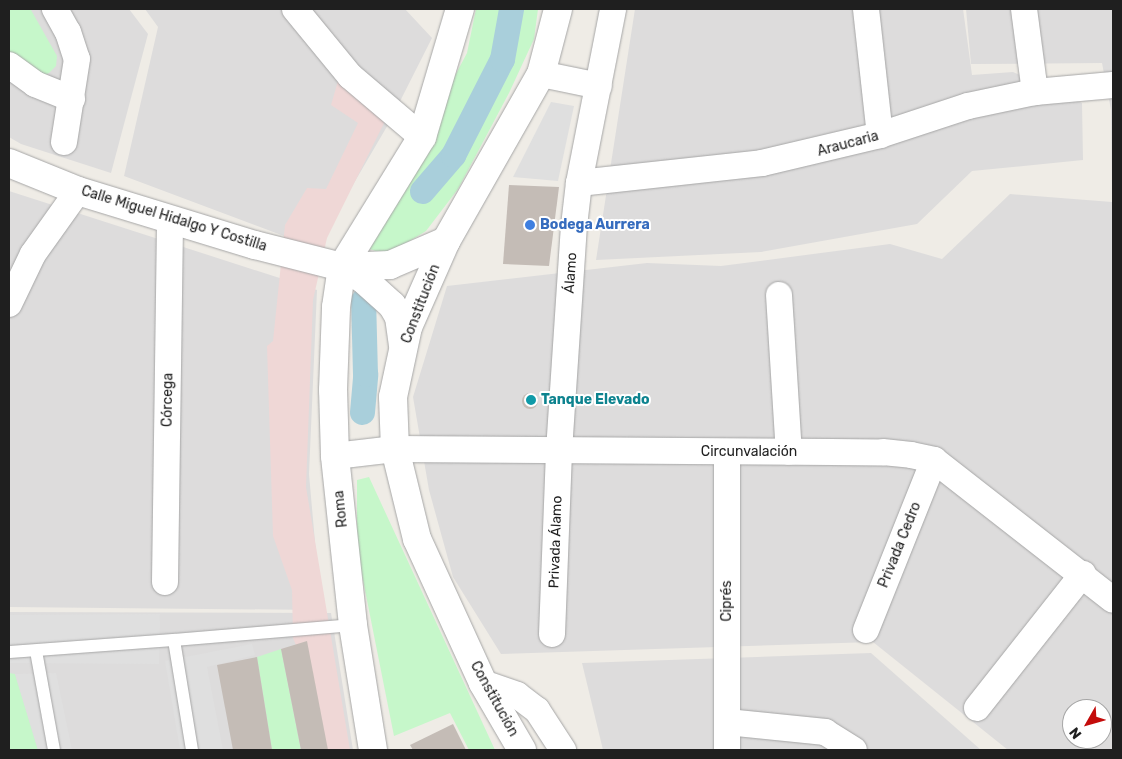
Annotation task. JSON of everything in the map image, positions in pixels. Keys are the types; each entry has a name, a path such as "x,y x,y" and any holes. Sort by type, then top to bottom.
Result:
{"street":[{"path":"55,9 77,59 64,142"},
{"path":"295,9 350,76 422,137"},
{"path":"342,267 422,137 460,9"},
{"name":"Constitución","path":"522,750 483,683 417,539 395,449 393,397 408,327 446,241 541,74 558,9"},
{"name":"Álamo","path":"559,451 579,183 599,86 619,9"},
{"path":"866,9 880,136"},
{"path":"1024,9 1035,92"},
{"path":"9,65 35,84 72,99"},
{"path":"541,74 599,86"},
{"name":"Araucaria","path":"579,183 762,163 880,136 968,106 1035,92 1113,85"},
{"name":"Calle Miguel Hidalgo Y Costilla","path":"9,163 78,191 342,267"},
{"path":"9,304 33,254 78,191"},
{"name":"Córcega","path":"165,582 170,219"},
{"path":"342,267 390,265 446,241"},
{"path":"342,267 392,305 399,317 403,348"},
{"name":"Roma","path":"342,267 334,345 335,456 353,625 373,750"},
{"path":"779,295 789,452"},
{"name":"Circunvalación","path":"335,456 395,449 883,452 934,460 1083,574 1113,600"},
{"name":"Privada Álamo","path":"552,634 559,451"},
{"name":"Ciprés","path":"727,452 727,750"},
{"name":"Privada Cedro","path":"866,630 934,460"},
{"path":"977,708 1083,574"},
{"path":"483,683 517,695 537,710 563,750"},
{"path":"727,722 825,732 854,750"}],"lane":[{"path":"9,652 353,625"},
{"path":"174,640 192,750"},
{"path":"36,651 54,750"}],"shaded area":[{"path":"9,9 129,9 148,34 111,173 21,144 9,137"},
{"path":"145,9 405,9 432,38 389,123 316,248 124,176 158,27"},
{"path":"635,9 963,9 972,75 1013,72 1082,103 1083,160 972,171 917,224 761,252 596,260"},
{"path":"966,9 1113,9 1113,750 1008,750 873,642 501,654 453,577 429,490 413,397 447,286 647,263 721,266 890,244 942,259 1010,194 1112,202 1111,110 1102,63 971,64"},
{"path":"338,81 388,115 327,238 313,300 306,487 350,750 320,750 300,655 293,638 292,590 273,536 267,346 273,341 285,225 307,188 326,189 358,123 331,105"},
{"path":"551,102 574,106 558,181 513,177"},
{"path":"9,191 317,290 309,474 321,610 9,607"},
{"path":"9,612 331,613 353,750 9,750"},
{"path":"160,614 159,664 9,663 9,615"},
{"path":"252,644 255,655 207,667 223,750 180,750 165,661"},
{"path":"871,653 981,750 603,750 582,663"},
{"path":"56,673 72,750 38,750 15,674"}],"green space":[{"path":"9,9 31,10 57,56 56,66 49,73 41,77 9,57"},
{"path":"476,9 538,9 534,39 509,93 458,189 426,231 387,255 364,247 467,53"},
{"path":"369,477 495,750 469,750 450,713 394,736 357,550 357,480"},
{"path":"281,649 301,750 272,750 257,657"},
{"path":"9,673 15,674 38,750 9,750"}],"building":[{"name":"Bodega Aurrera","path":"509,185 559,187 549,266 503,264"},
{"name":"Tanque Elevado","path":"530,393 538,401 530,409 522,401"},
{"path":"307,641 328,750 301,750 281,649"},
{"path":"257,657 272,750 233,750 217,665"},
{"path":"453,724 466,750 413,750 410,745"}],"waterway":[{"path":"422,191 453,155 502,59 511,9"},
{"path":"362,412 365,374 363,300"}],"place":[{"name":"Bodega Aurrera","path":"530,225"},
{"name":"Tanque Elevado","path":"531,400"}]}
